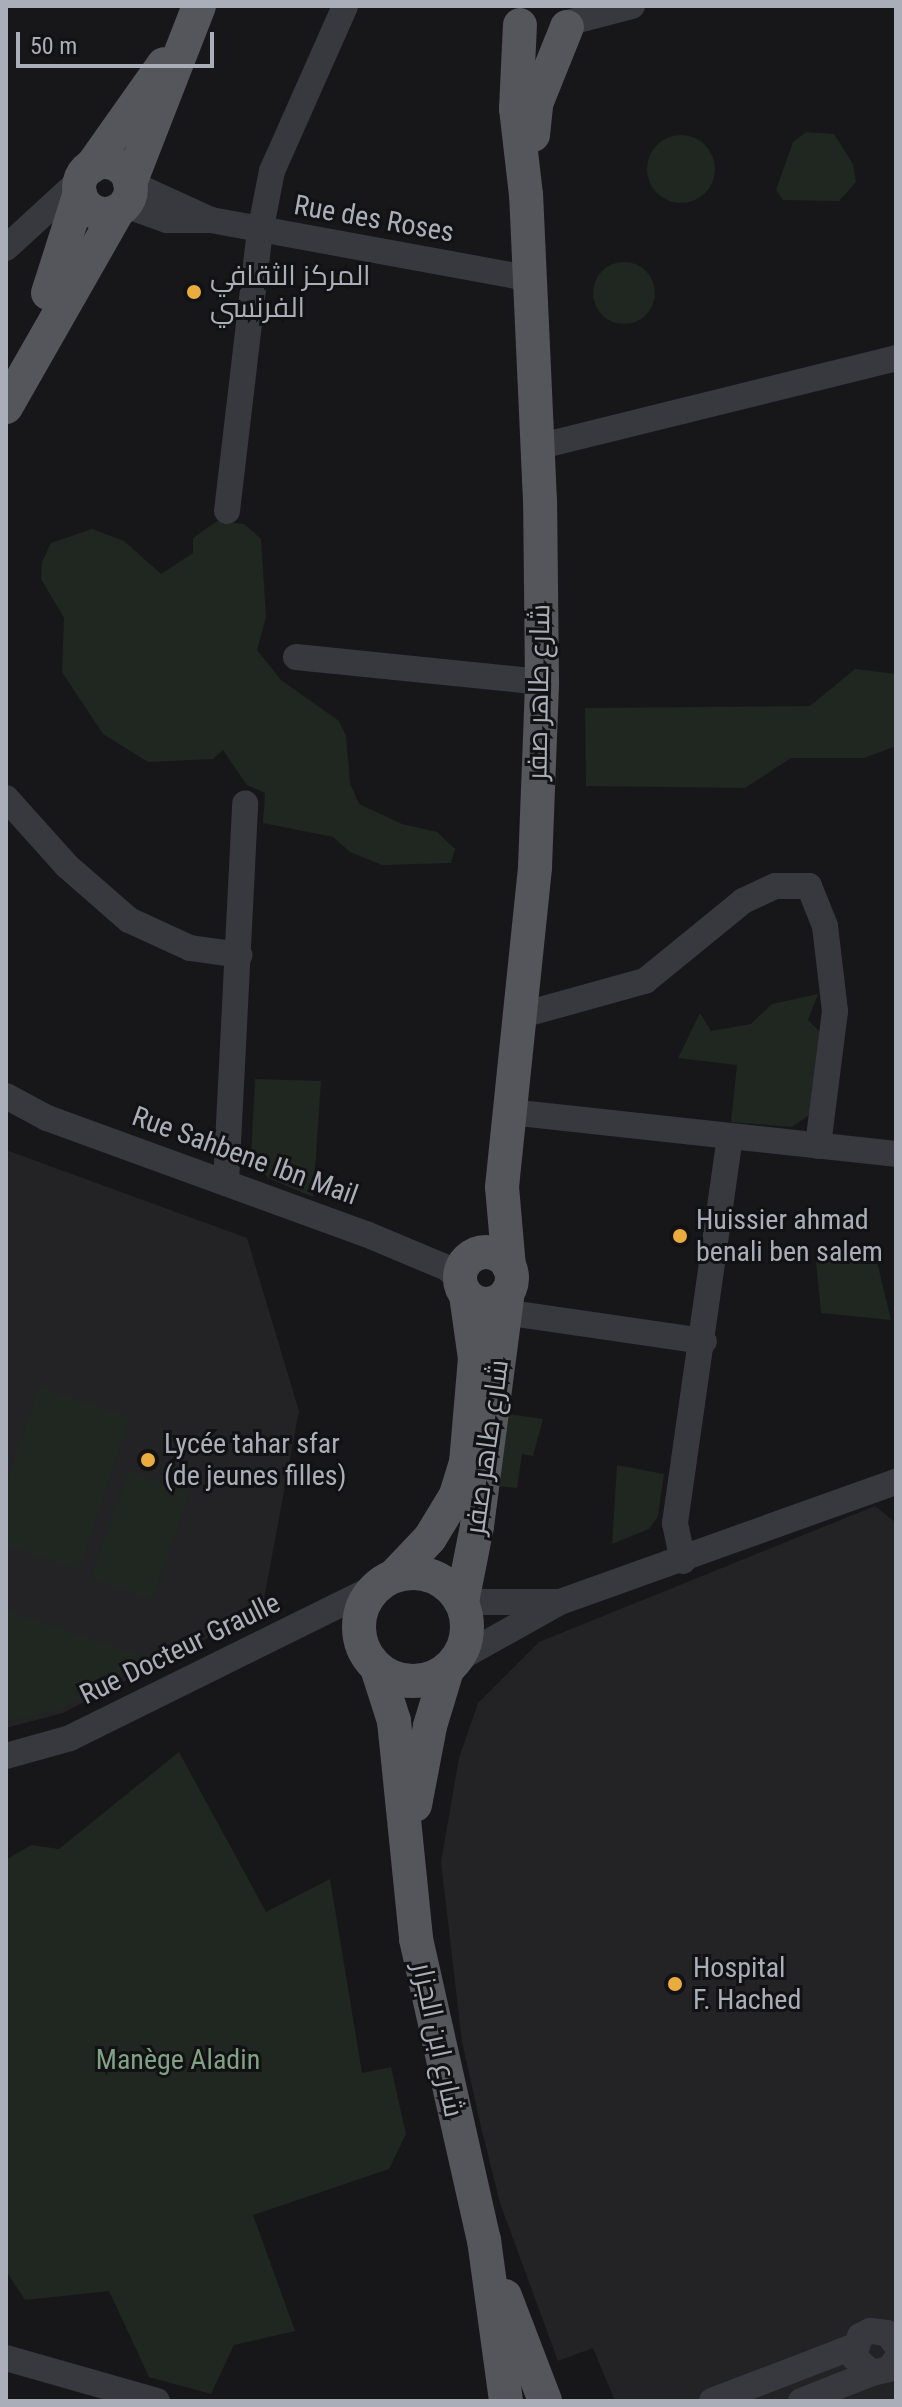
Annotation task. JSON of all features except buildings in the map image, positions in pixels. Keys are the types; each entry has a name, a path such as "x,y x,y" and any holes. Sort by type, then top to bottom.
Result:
{"main road":[{"path":"6,407 24,370 124,200 181,42 199,6"},
{"name":"شارع طاهر صفر","path":"517,16 538,36 571,18"},
{"name":"شارع طاهر صفر","path":"462,1602 477,1526 507,1290 502,1187 535,867 542,682 537,447 526,195 516,109 517,16"},
{"name":"شارع طاهر صفر","path":"526,195 536,104 571,18"},
{"path":"24,370 84,180 181,42"},
{"path":"84,180 115,164 124,200"},
{"path":"84,180 90,209 124,200"},
{"name":"شارع طاهر صفر","path":"385,1581 430,1538 456,1495 466,1463 475,1359 466,1278 502,1187"},
{"path":"487,1253 507,1290 488,1304 466,1278 487,1253"},
{"path":"426,1574 441,1580 462,1602 468,1632 452,1665 412,1682 377,1668 361,1643 361,1612 385,1581 426,1574"},
{"name":"شارع ابن الجزار","path":"410,1837 430,1726 452,1665"},
{"name":"شارع ابن الجزار","path":"377,1668 394,1721 410,1837 416,1939 484,2240 506,2401"},
{"name":"شارع ابن الجزار","path":"484,2240 545,2401"}],"street":[{"path":"227,511 260,232 272,171 345,6"},
{"path":"571,18 632,6"},
{"path":"6,248 84,180"},
{"name":"Rue des Roses","path":"124,200 167,220 211,220 260,232 528,278"},
{"path":"537,447 896,358"},
{"path":"296,657 542,682"},
{"path":"6,798 67,866 129,920 190,948 240,955"},
{"path":"226,1183 240,955 245,803"},
{"path":"522,1015 645,981 743,901 775,886 809,886 825,926 835,1011 818,1146"},
{"name":"Rue Sahbene Ibn Mail","path":"6,1096 47,1118 226,1183 466,1278"},
{"path":"510,1112 896,1154"},
{"path":"683,1561 675,1523 704,1341 730,1138"},
{"path":"507,1290 704,1341"},
{"path":"452,1665 560,1602 683,1561 896,1482"},
{"name":"Rue Docteur Graulle","path":"6,1756 70,1738 385,1581"},
{"path":"462,1602 560,1602"},
{"path":"872,2373 858,2365 855,2346 860,2336 879,2330 896,2345"},
{"path":"712,2401 855,2346"},
{"path":"6,2358 157,2401"},
{"path":"801,2401 889,2369 896,2360"}],"shaded area":[{"name":"Lycée tahar sfar (de jeunes filles)","path":"6,1150 247,1238 299,1411 262,1610 63,1713 6,1728"},
{"name":"Hospital F. Hached","path":"875,1506 896,1523 896,2401 615,2401 593,2348 558,2361 500,2203 482,2131 462,2042 441,1862 459,1758 478,1703 539,1642"}],"green space":[{"path":"806,132 834,134 853,164 856,182 839,201 783,200 776,190 793,142"},
{"path":"688,135 709,150 715,169 713,182 705,193 688,203 674,203 657,193 649,182 647,162 657,145 668,137"},
{"path":"618,262 630,262 646,271 653,281 653,305 646,315 630,324 618,324 598,310 593,299 593,287 607,267"},
{"path":"217,521 244,524 261,539 266,617 257,650 281,680 339,721 346,736 350,783 359,804 402,824 437,832 455,849 451,863 382,865 350,852 333,837 263,823 265,793 247,785 223,750 213,759 148,762 103,734 62,672 64,618 41,579 42,562 51,543 92,529 124,541 161,574 193,553 193,538"},
{"path":"855,669 896,674 896,746 864,758 791,758 745,788 586,786 585,708 810,706"},
{"path":"818,994 808,1020 821,1033 812,1113 792,1127 731,1122 737,1065 678,1058 700,1013 711,1031 751,1024 772,1004"},
{"path":"255,1079 321,1081 313,1197 268,1178 251,1157"},
{"path":"873,1245 891,1320 821,1313 815,1251"},
{"path":"39,1387 130,1418 79,1570 6,1545 6,1483"},
{"path":"508,1414 543,1419 533,1456 522,1454 517,1488 498,1486"},
{"path":"617,1465 664,1474 658,1516 649,1529 612,1544"},
{"path":"128,1471 189,1492 153,1599 91,1578"},
{"path":"6,1610 149,1659 62,1709 6,1722"},
{"name":"Manège Aladin","path":"179,1752 266,1912 330,1879 362,2073 391,2067 406,2134 389,2169 253,2215 295,2331 234,2345 211,2394 149,2377 109,2291 25,2300 6,2271 6,1860 31,1845 59,1849"}],"place":[{"name":"المركز الثقافي الفرنسي","path":"194,292"},
{"name":"Huissier ahmad benali ben salem","path":"680,1236"},
{"name":"Lycée tahar sfar (de jeunes filles)","path":"148,1460"},
{"name":"Hospital F. Hached","path":"675,1984"}]}
